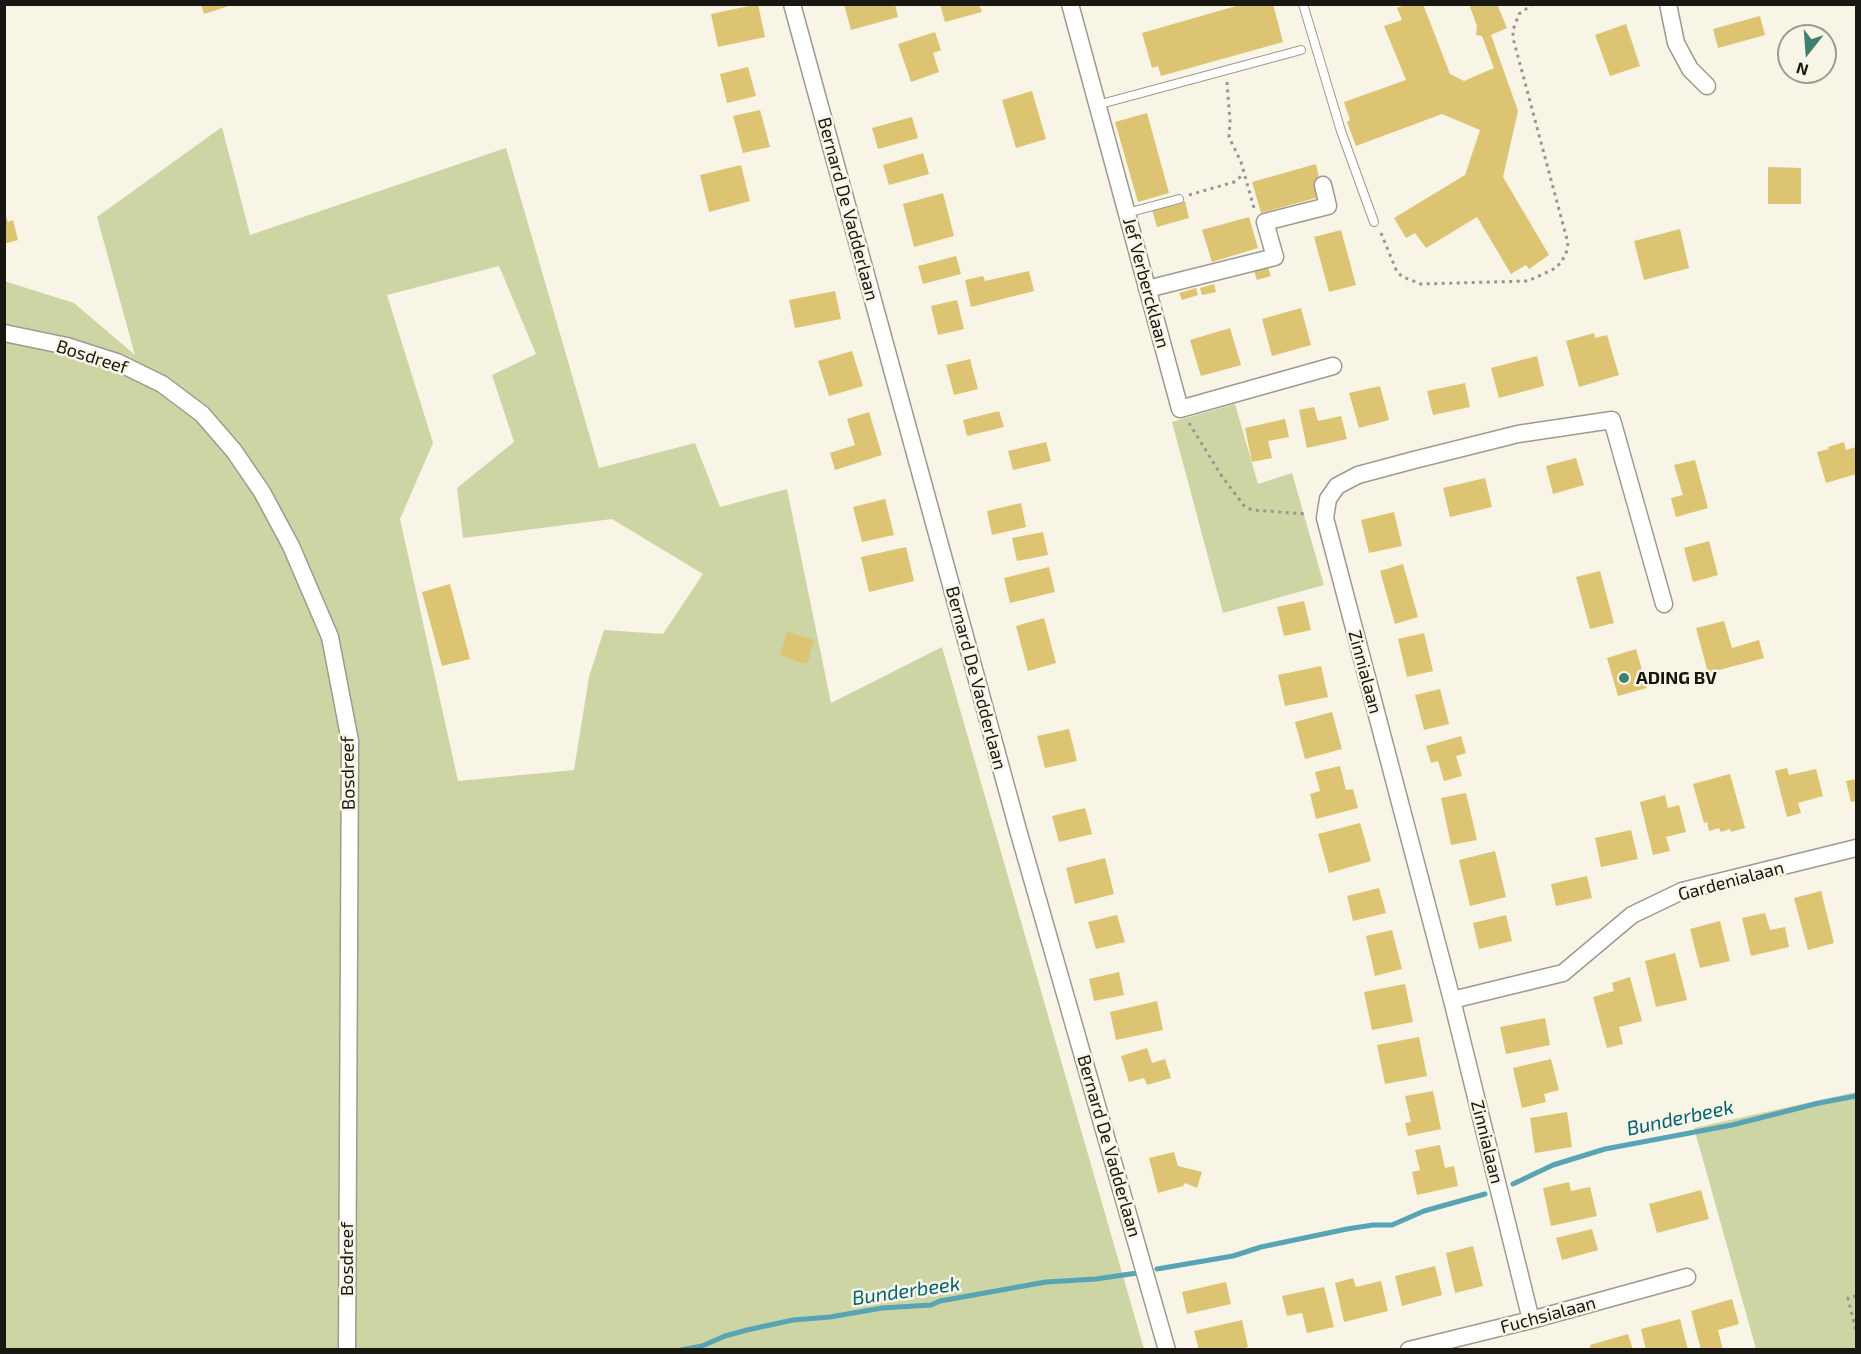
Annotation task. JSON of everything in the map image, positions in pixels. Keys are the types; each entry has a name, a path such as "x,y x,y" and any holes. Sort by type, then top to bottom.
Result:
{"street":[{"name":"Bernard De Vadderlaan","path":"792,4 1018,830 1167,1350"},
{"name":"Jef Verbercklaan","path":"1070,4 1180,409"},
{"path":"1668,4 1676,43 1690,69 1707,86"},
{"path":"1147,289 1275,257 1265,222 1328,206 1323,185"},
{"name":"Bosdreef","path":"4,333 67,346 117,362 162,384 202,414 234,451 262,492 291,546 330,637 350,741 347,1350"},
{"path":"1180,409 1333,366"},
{"path":"1325,518 1328,499 1337,486 1358,475 1518,434 1612,420 1664,604"},
{"name":"Zinnialaan","path":"1325,518 1452,1000 1532,1320"},
{"name":"Gardenialaan","path":"1452,1000 1563,973 1632,915 1682,891 1857,848"},
{"name":"Fuchsialaan","path":"1409,1350 1532,1320 1687,1277"}],"lane":[{"path":"1303,4 1341,131 1374,222"},
{"path":"1097,105 1301,50"},
{"path":"1126,213 1179,199"}],"path":[{"path":"1374,222 1378,225 1397,272 1403,278 1420,284 1528,281 1556,268 1561,262 1566,254 1568,243 1513,38 1513,30 1519,14 1533,4"},
{"path":"1225,70 1230,121 1229,137 1241,162 1257,219 1265,222"},
{"path":"1179,199 1234,182 1243,175"},
{"path":"1180,409 1221,475 1245,507 1252,510 1321,515 1325,518"},
{"path":"1857,1296 1848,1298 1857,1331"}],"green space":[{"path":"222,127 250,235 506,148 599,468 695,443 720,507 787,489 831,703 942,647 1144,1349 5,1349 4,281 74,303 135,355 97,217","holes":["499,266 536,354 492,375 514,442 457,488 463,538 612,519 703,574 663,634 604,630 589,677 574,770 458,781 400,519 433,443 387,295"]},
{"path":"1235,404 1258,484 1292,473 1324,585 1223,613 1172,422"},
{"path":"1856,1092 1856,1349 1756,1349 1694,1128"}],"building":[{"path":"201,4 232,4 232,5 204,14"},
{"path":"758,4 765,37 718,47 711,14"},
{"path":"844,4 895,4 898,17 851,30"},
{"path":"940,4 963,4 964,6 979,4 982,12 945,22"},
{"path":"1243,4 1273,4 1283,42 1161,76 1158,66 1152,68 1142,33"},
{"path":"1407,4 1423,4 1450,74 1464,81 1494,68 1482,36 1476,35 1477,26 1469,4 1497,4 1507,28 1491,35 1518,111 1503,177 1549,255 1529,269 1526,265 1511,274 1477,217 1426,248 1415,233 1406,238 1394,218 1465,175 1480,130 1442,114 1356,146 1347,122 1350,120 1344,102 1406,80 1384,26 1402,20 1397,8"},
{"path":"1760,16 1765,35 1718,48 1713,29"},
{"path":"1626,24 1640,66 1610,76 1595,35"},
{"path":"935,32 941,50 933,53 939,72 911,82 898,44"},
{"path":"748,67 756,96 727,103 720,74"},
{"path":"1032,91 1046,139 1016,148 1002,100"},
{"path":"760,110 770,147 743,153 733,116"},
{"path":"1147,113 1169,193 1138,202 1115,122"},
{"path":"912,117 918,138 878,149 872,128"},
{"path":"923,153 929,174 889,185 883,165"},
{"path":"1316,164 1323,196 1261,213 1252,182"},
{"path":"741,165 750,201 709,212 700,175"},
{"path":"1768,167 1801,168 1801,204 1768,204"},
{"path":"943,193 954,236 914,247 903,204"},
{"path":"1185,201 1189,218 1157,227 1152,210"},
{"path":"5,213 8,222 13,220 18,240 4,244"},
{"path":"1249,217 1258,248 1212,262 1202,230"},
{"path":"1680,229 1689,268 1644,280 1634,241"},
{"path":"1341,230 1356,285 1329,292 1314,237"},
{"path":"956,256 961,274 923,284 918,266"},
{"path":"1268,268 1271,276 1257,280 1254,271"},
{"path":"1029,271 1034,291 971,307 965,280 983,276 985,281"},
{"path":"1214,284 1216,292 1202,295 1200,288"},
{"path":"1196,288 1198,295 1182,300 1179,293"},
{"path":"835,291 841,319 795,328 789,300"},
{"path":"957,300 964,329 938,335 931,306"},
{"path":"1301,308 1311,345 1272,356 1262,319"},
{"path":"1230,328 1241,365 1201,376 1190,340"},
{"path":"1594,333 1595,338 1607,335 1619,375 1579,387 1566,341"},
{"path":"852,351 863,386 829,396 818,361"},
{"path":"1537,356 1544,386 1499,398 1491,368"},
{"path":"970,359 978,389 954,395 946,365"},
{"path":"1465,383 1470,407 1433,415 1427,391"},
{"path":"1380,386 1389,420 1359,428 1349,393"},
{"path":"1314,407 1318,421 1341,416 1347,439 1307,448 1299,410"},
{"path":"999,411 1004,427 967,436 963,420"},
{"path":"869,412 882,455 835,470 830,453 855,445 847,419"},
{"path":"1285,419 1289,437 1268,441 1272,458 1252,462 1245,428"},
{"path":"1046,442 1051,461 1013,470 1008,451"},
{"path":"1844,442 1846,450 1856,447 1856,474 1826,483 1817,452"},
{"path":"1576,458 1584,485 1553,494 1546,466"},
{"path":"1695,460 1708,508 1676,517 1671,498 1683,495 1674,465"},
{"path":"1485,478 1492,507 1450,517 1443,488"},
{"path":"885,499 894,535 862,542 853,507"},
{"path":"1021,503 1026,527 992,535 987,511"},
{"path":"1394,512 1402,546 1369,553 1361,520"},
{"path":"1043,532 1048,555 1017,561 1012,538"},
{"path":"1709,541 1718,575 1693,582 1684,548"},
{"path":"906,547 914,581 869,592 861,557"},
{"path":"1403,564 1418,617 1395,624 1380,571"},
{"path":"1049,567 1055,592 1010,603 1004,578"},
{"path":"1600,571 1614,623 1590,629 1576,577"},
{"path":"450,584 470,659 442,666 422,592"},
{"path":"1304,601 1311,630 1284,636 1277,607"},
{"path":"1044,618 1056,663 1028,671 1016,626"},
{"path":"1724,621 1732,648 1759,640 1764,658 1708,673 1696,628"},
{"path":"787,632 814,640 807,664 780,656"},
{"path":"1424,633 1433,671 1407,677 1398,639"},
{"path":"1636,649 1647,688 1618,696 1607,658"},
{"path":"1321,666 1328,697 1285,706 1278,675"},
{"path":"1440,689 1449,724 1424,730 1415,695"},
{"path":"1332,712 1342,749 1305,759 1295,722"},
{"path":"1069,729 1077,761 1045,768 1037,736"},
{"path":"1461,736 1466,753 1456,756 1462,776 1444,781 1438,761 1431,763 1426,746"},
{"path":"1340,766 1346,790 1353,789 1358,808 1316,819 1310,794 1320,791 1315,772"},
{"path":"1787,768 1789,775 1816,769 1823,796 1798,803 1801,813 1787,817 1775,771"},
{"path":"1730,774 1745,828 1731,832 1730,829 1721,832 1719,828 1709,831 1707,822 1704,823 1693,784"},
{"path":"1856,779 1856,801 1851,802 1846,781"},
{"path":"1466,793 1477,840 1451,845 1441,798"},
{"path":"1665,795 1668,808 1679,805 1686,832 1666,837 1670,851 1653,855 1640,802"},
{"path":"1085,808 1092,834 1059,842 1052,816"},
{"path":"1360,823 1371,861 1329,873 1318,834"},
{"path":"1631,830 1638,859 1601,867 1595,838"},
{"path":"1495,851 1506,897 1470,906 1459,860"},
{"path":"1105,858 1114,894 1075,904 1066,868"},
{"path":"1587,876 1592,898 1556,906 1551,884"},
{"path":"1379,888 1386,913 1353,921 1347,896"},
{"path":"1821,891 1834,943 1808,950 1794,898"},
{"path":"1765,913 1770,930 1785,927 1789,947 1751,956 1742,918"},
{"path":"1117,915 1125,942 1096,949 1088,922"},
{"path":"1506,915 1512,941 1479,949 1473,923"},
{"path":"1720,921 1730,961 1700,968 1690,929"},
{"path":"1392,930 1402,969 1375,976 1366,936"},
{"path":"1675,953 1687,1000 1656,1007 1645,961"},
{"path":"1119,972 1124,995 1094,1001 1089,979"},
{"path":"1630,977 1642,1021 1619,1027 1623,1044 1607,1048 1593,997 1614,991 1612,983"},
{"path":"1405,984 1413,1022 1372,1030 1364,992"},
{"path":"1157,1001 1163,1030 1116,1040 1110,1012"},
{"path":"1545,1018 1550,1045 1506,1054 1500,1027"},
{"path":"1419,1037 1427,1076 1385,1084 1377,1045"},
{"path":"1147,1048 1152,1063 1165,1059 1171,1078 1147,1085 1144,1078 1129,1082 1121,1056"},
{"path":"1551,1059 1559,1090 1544,1094 1546,1102 1522,1108 1513,1068"},
{"path":"1433,1091 1441,1129 1408,1136 1405,1123 1411,1122 1405,1096"},
{"path":"1567,1112 1572,1147 1535,1153 1530,1118"},
{"path":"1440,1145 1445,1168 1454,1166 1458,1186 1417,1195 1412,1172 1420,1170 1415,1150"},
{"path":"1174,1152 1178,1166 1202,1172 1197,1188 1185,1183 1183,1186 1158,1193 1149,1158"},
{"path":"1569,1182 1571,1191 1590,1187 1597,1216 1551,1226 1543,1188"},
{"path":"1701,1190 1709,1219 1657,1233 1649,1204"},
{"path":"1592,1229 1598,1250 1562,1260 1556,1238"},
{"path":"1473,1246 1483,1286 1455,1293 1446,1253"},
{"path":"1435,1266 1442,1295 1402,1306 1395,1276"},
{"path":"1353,1278 1356,1287 1381,1281 1388,1311 1344,1322 1335,1283"},
{"path":"1226,1282 1231,1304 1187,1314 1182,1292"},
{"path":"1324,1287 1334,1327 1307,1333 1302,1313 1287,1316 1282,1296"},
{"path":"1732,1299 1739,1324 1718,1330 1723,1350 1701,1350 1691,1311"},
{"path":"1680,1319 1688,1350 1646,1350 1641,1329"},
{"path":"1242,1320 1248,1347 1238,1350 1199,1350 1194,1331"},
{"path":"1628,1334 1633,1350 1591,1350 1590,1345"}],"waterway":[{"name":"Bunderbeek","path":"1513,1184 1553,1165 1605,1149 1732,1125 1856,1096"},
{"name":"Bunderbeek","path":"1157,1269 1233,1256 1261,1247 1347,1229 1392,1225 1424,1211 1485,1194"},
{"name":"Bunderbeek","path":"681,1350 702,1346 747,1330 793,1320 830,1317 882,1308 931,1305 940,1301 1046,1282 1096,1279 1137,1273"}],"place":[{"name":"ADING BV","path":"1624,678"}]}
